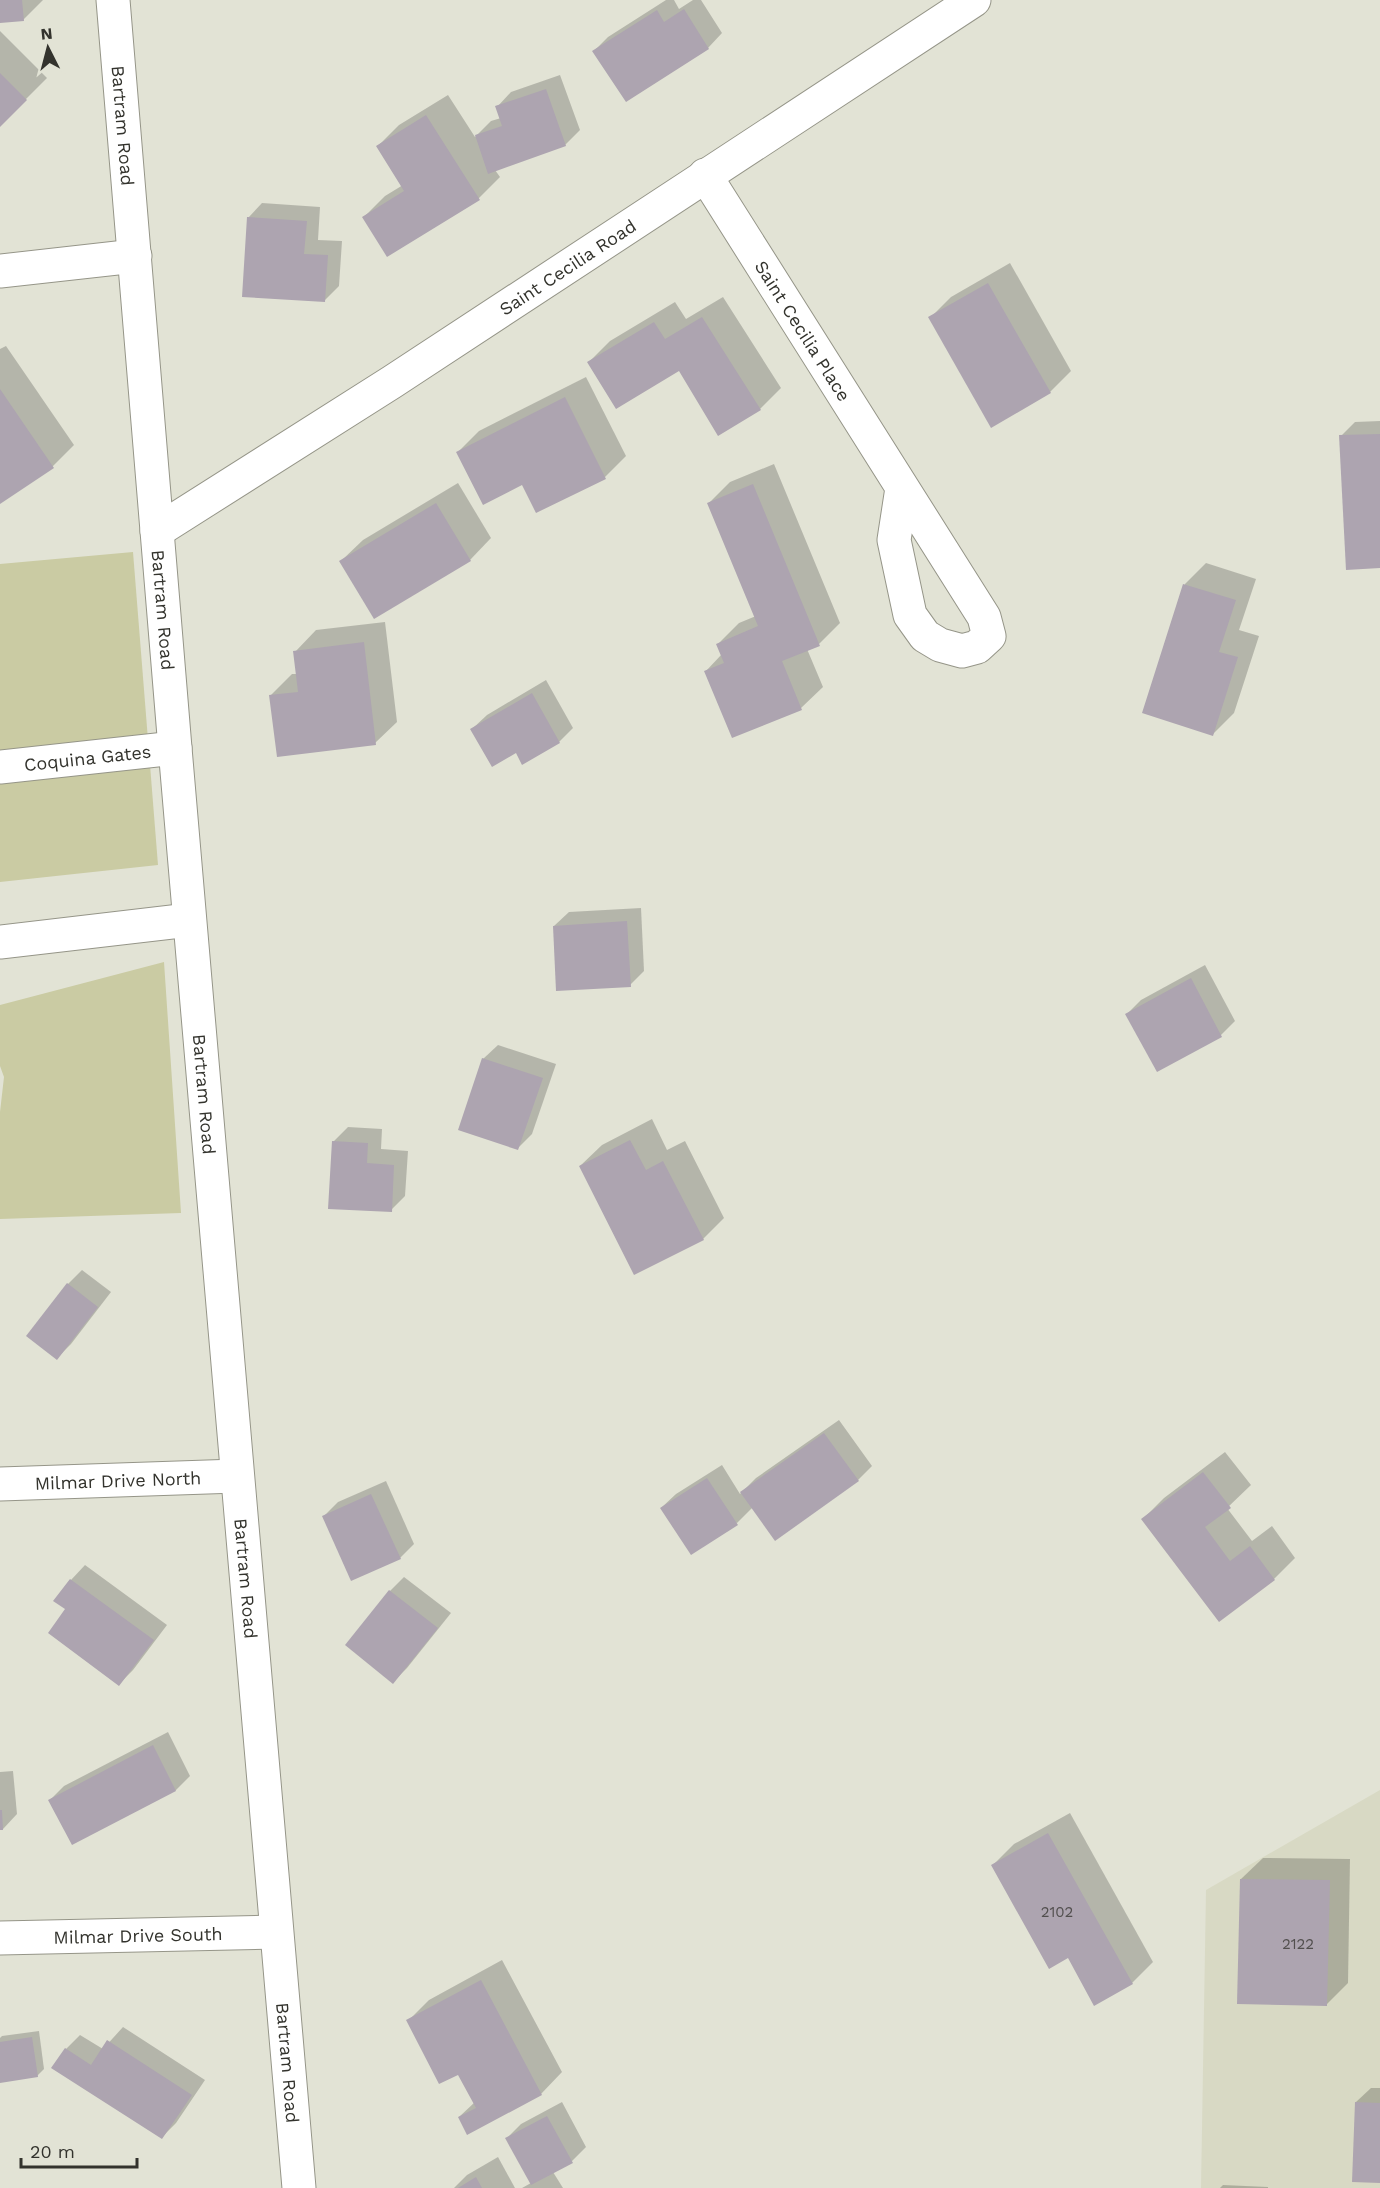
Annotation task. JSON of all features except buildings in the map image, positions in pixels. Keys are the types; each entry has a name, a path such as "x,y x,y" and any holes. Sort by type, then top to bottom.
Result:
{"street":[{"name":"Bartram Road","path":"112,0 275,1932 299,2188"},
{"name":"Saint Cecilia Road","path":"157,531 392,382 974,0"},
{"name":"Saint Cecilia Place","path":"705,175 902,488"},
{"path":"0,271 135,256"},
{"name":"Coquina Gates","path":"0,767 175,748"},
{"path":"0,942 189,920"},
{"name":"Milmar Drive North","path":"0,1484 237,1476"},
{"name":"Milmar Drive South","path":"0,1938 275,1932"}],"shaded area":[{"path":"1380,1790 1380,2188 1201,2188 1206,1890"}],"green space":[{"path":"133,552 158,865 0,882 0,564"},
{"path":"164,962 181,1213 0,1219 0,1112 4,1077 0,1066 0,1005"}]}
